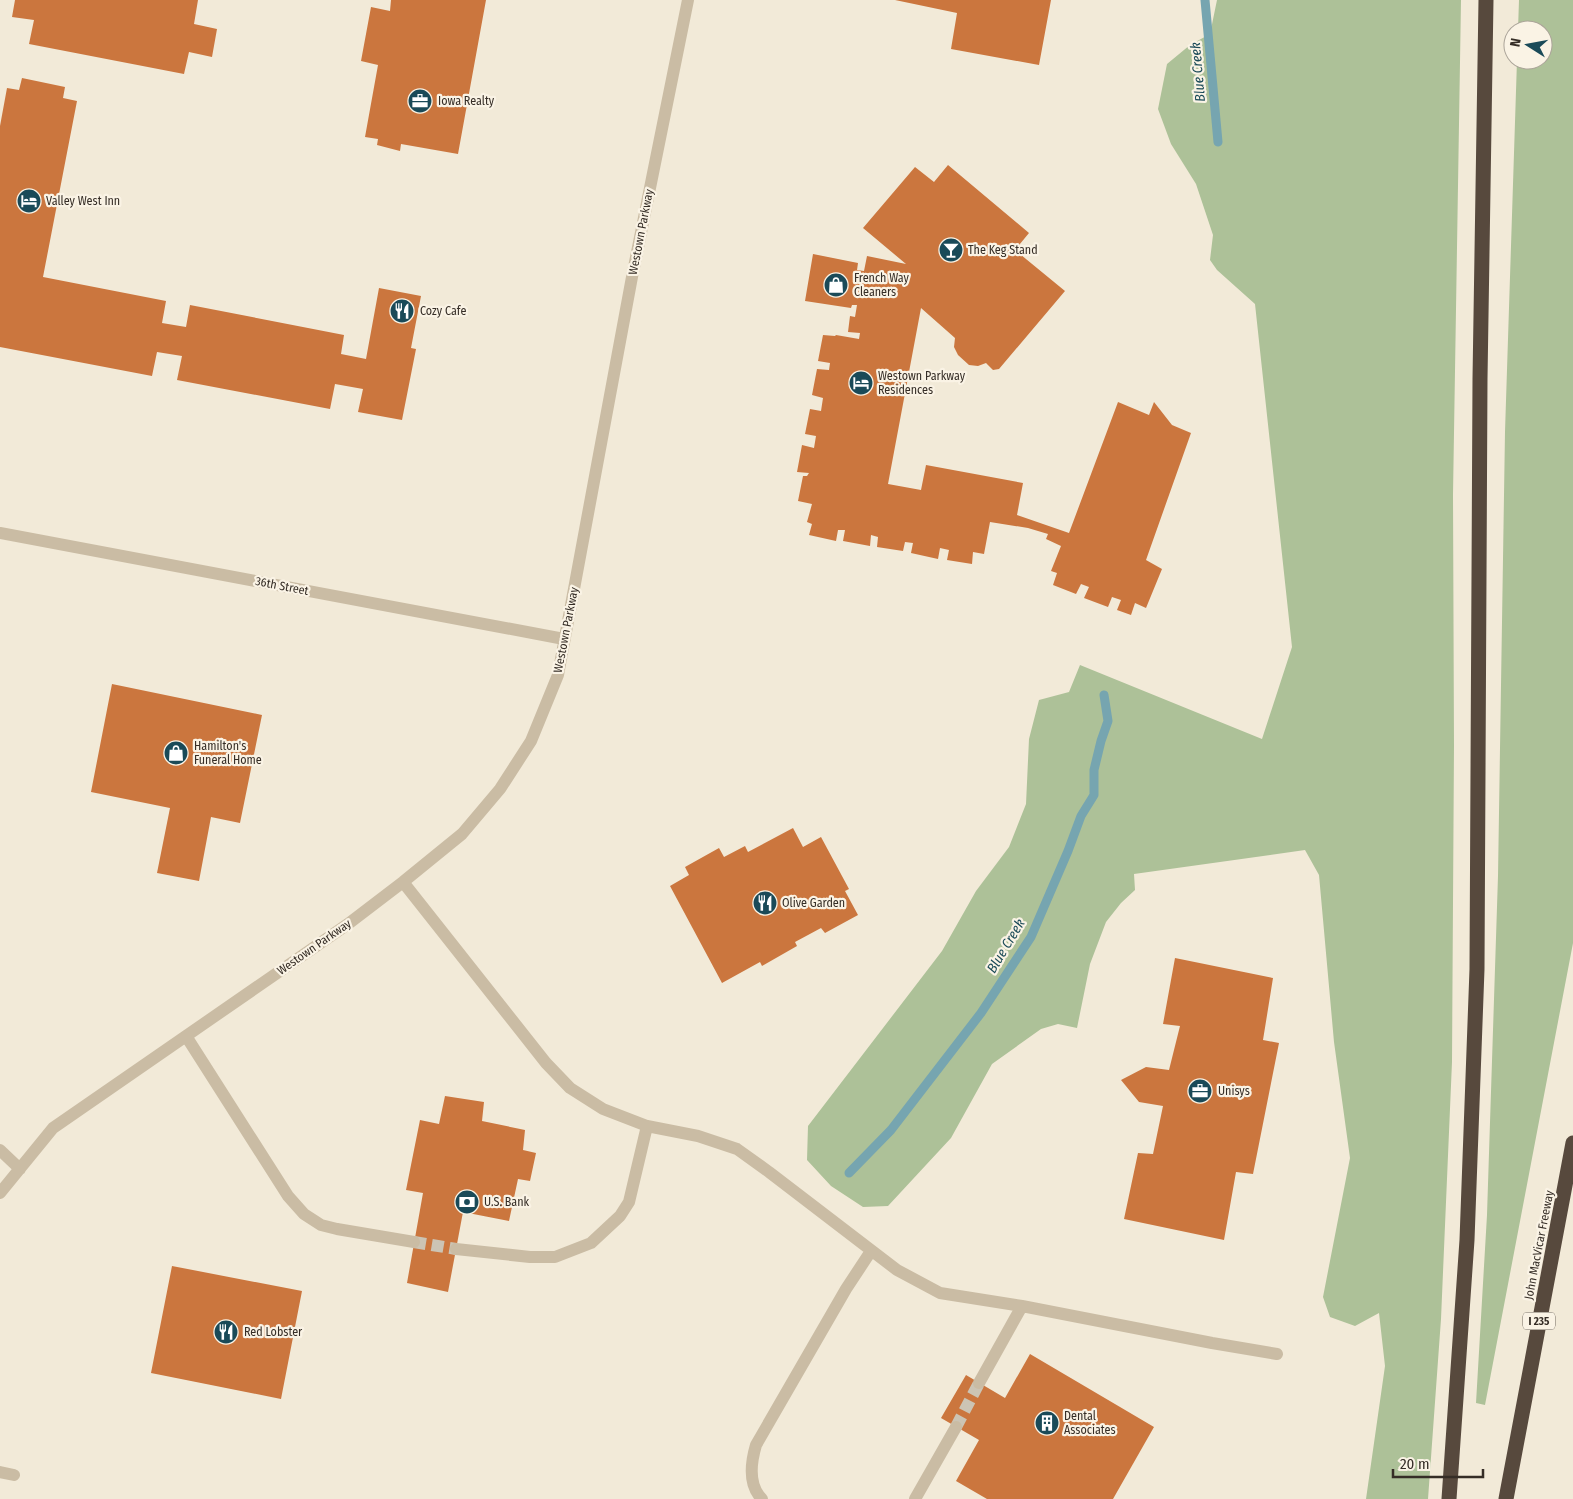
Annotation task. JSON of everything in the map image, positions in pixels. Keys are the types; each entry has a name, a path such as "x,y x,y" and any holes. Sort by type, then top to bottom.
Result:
{"highway":[{"path":"1449,1499 1467,1240 1477,969 1480,379 1486,0"},
{"name":"John MacVicar Freeway","path":"1506,1499 1573,1143"}],"street":[{"name":"Westown Parkway","path":"0,1193 53,1128 348,924 462,834 500,789 531,741 558,675 636,258 688,0"},
{"name":"36th Street","path":"0,533 564,639"},
{"path":"403,882 546,1063 570,1088 603,1109 647,1126 698,1136 736,1149 897,1270 940,1293 1022,1306 1277,1354"},
{"path":"186,1036 288,1196 304,1214 321,1225 414,1242"},
{"path":"456,1249 530,1257 555,1257 591,1243 620,1216 629,1202 647,1126"},
{"path":"0,1150 20,1169"},
{"path":"762,1499 754,1486 752,1474 751,1461 756,1445 836,1305 871,1251"},
{"path":"979,1383 1022,1306"},
{"path":"916,1499 956,1427"},
{"path":"0,1472 14,1475"}],"green space":[{"path":"1217,0 1461,0 1453,495 1452,1062 1441,1319 1428,1499 1366,1499 1385,1366 1379,1313 1355,1326 1330,1317 1323,1297 1350,1158 1334,1042 1319,875 1305,850 1134,874 1135,890 1121,903 1106,922 1090,964 1077,1028 1058,1024 1041,1029 992,1064 951,1138 888,1206 863,1207 831,1186 807,1160 808,1126 942,951 976,891 1009,847 1026,804 1029,739 1039,700 1069,692 1080,665 1262,739 1292,647 1255,304 1217,270 1210,260 1213,235 1196,184 1171,144 1158,109 1167,64 1190,45 1210,34"},
{"path":"1519,0 1573,0 1573,943 1485,1405 1476,1403 1487,1215 1498,876 1505,432 1517,70 1553,70 1553,20 1518,20"}],"building":[{"path":"15,0 198,0 194,24 217,29 212,57 189,52 184,74 29,44 34,20 12,17"},
{"name":"Iowa Realty","path":"391,0 486,0 458,154 401,144 400,151 377,145 378,139 365,137 378,65 361,61 371,7 390,11"},
{"path":"895,0 1051,0 1039,65 951,49 957,13"},
{"name":"Valley West Inn","path":"22,78 65,87 63,98 77,101 43,277 166,301 162,323 186,327 190,305 344,335 341,354 366,359 379,288 421,296 411,348 416,349 402,420 358,412 363,389 335,384 330,409 177,380 182,356 157,352 152,376 0,347 0,126 7,88 19,90"},
{"name":"Westown Parkway Residences","path":"948,165 1029,233 1015,250 1065,291 999,369 993,370 986,363 978,366 969,365 958,355 954,347 955,338 921,308 888,484 921,490 926,465 1023,483 1017,515 1069,533 1118,402 1149,415 1154,402 1172,425 1191,433 1146,560 1162,569 1146,608 1135,603 1131,615 1117,610 1121,600 1112,597 1108,607 1084,598 1089,587 1081,584 1076,594 1053,585 1057,573 1051,571 1061,546 1046,539 1048,534 1028,528 990,522 984,554 973,552 972,564 947,560 949,550 940,548 938,559 911,553 913,543 905,542 903,551 877,547 878,537 871,535 870,546 843,541 845,530 838,530 836,541 809,535 812,524 807,522 812,504 798,501 803,476 807,476 809,473 797,472 802,445 814,448 816,436 805,434 810,409 821,411 823,398 812,395 817,369 829,370 830,363 818,361 823,335 859,339 860,333 848,332 850,316 855,317 857,305 852,305 851,308 805,301 813,254 858,263 857,270 864,271 867,256 906,264 863,228 915,167 934,182"},
{"name":"Hamilton's Funeral Home","path":"112,684 262,715 240,823 211,817 199,881 157,873 170,808 91,792"},
{"name":"Olive Garden","path":"793,828 803,847 821,837 849,889 845,891 858,915 825,933 821,928 795,942 797,946 762,966 760,962 722,983 670,886 689,875 685,867 719,848 724,857 745,846 748,852"},
{"name":"Unisys","path":"1175,958 1273,978 1263,1040 1279,1043 1253,1174 1236,1172 1224,1240 1124,1219 1138,1153 1153,1154 1163,1106 1139,1102 1121,1080 1146,1067 1169,1070 1180,1026 1163,1024"},
{"name":"U.S. Bank","path":"445,1096 484,1102 482,1121 525,1130 523,1150 536,1153 530,1181 518,1179 509,1221 463,1212 448,1292 407,1283 423,1193 406,1190 420,1120 439,1124"},
{"name":"Red Lobster","path":"172,1266 302,1291 281,1399 151,1373"},
{"name":"Dental Associates","path":"1030,1354 1154,1427 1113,1499 987,1499 956,1481 979,1440 941,1418 966,1375 1005,1398"}],"waterway":[{"name":"Blue Creek","path":"1205,0 1218,142"},
{"name":"Blue Creek","path":"849,1173 891,1130 981,1013 1031,937 1081,816 1094,795 1094,770 1108,721 1104,695"}],"tunnel":[{"path":"414,1242 456,1249"},
{"path":"956,1427 979,1383"}],"place":[{"name":"Iowa Realty","path":"420,101"},
{"name":"Valley West Inn","path":"29,201"},
{"name":"The Keg Stand","path":"951,250"},
{"name":"French Way Cleaners","path":"836,285"},
{"name":"Cozy Cafe","path":"402,311"},
{"name":"Westown Parkway Residences","path":"861,383"},
{"name":"Hamilton's Funeral Home","path":"176,753"},
{"name":"Olive Garden","path":"765,903"},
{"name":"Unisys","path":"1200,1091"},
{"name":"U.S. Bank","path":"467,1202"},
{"name":"Red Lobster","path":"226,1332"},
{"name":"Dental Associates","path":"1047,1423"}]}
